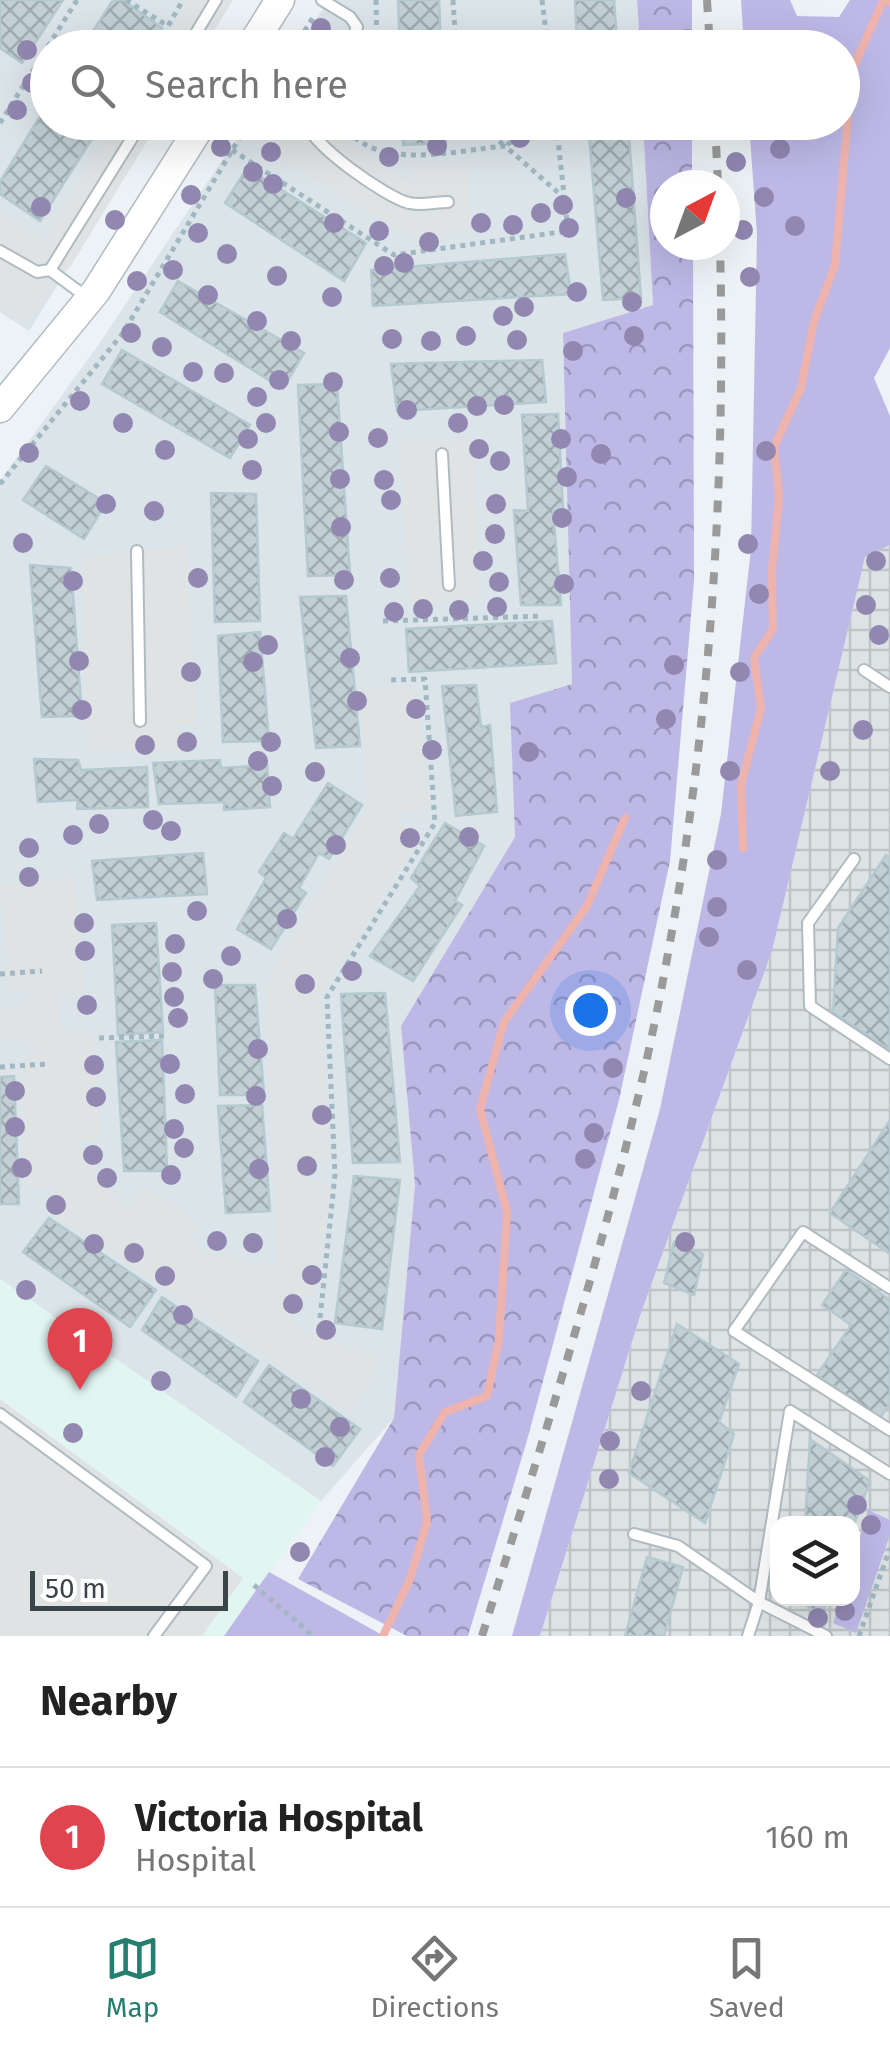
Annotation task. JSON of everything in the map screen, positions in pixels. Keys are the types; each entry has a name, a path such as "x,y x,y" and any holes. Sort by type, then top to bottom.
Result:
{"street":[{"path":"261,30 280,0"},
{"path":"0,408 90,300 192,140"}],"lane":[{"path":"198,30 216,0"},
{"path":"323,0 350,17 356,30"},
{"path":"50,270 131,140"},
{"path":"314,140 407,203 448,202"},
{"path":"0,251 37,272 50,270 90,300"},
{"path":"442,454 449,585"},
{"path":"137,551 140,721"},
{"path":"864,670 890,688"},
{"path":"854,859 808,922 810,1006 890,1058"},
{"path":"890,1288 803,1232 734,1331 890,1430"},
{"path":"748,1636 759,1602 790,1411 890,1474"},
{"path":"0,1414 206,1566 154,1636"},
{"path":"634,1534 678,1546 759,1602 826,1636"}],"path":[{"path":"58,30 77,0"},
{"path":"126,0 168,26 184,0"},
{"path":"305,30 323,0"},
{"path":"376,0 377,30"},
{"path":"453,0 455,30"},
{"path":"542,0 546,30"},
{"path":"0,123 30,75"},
{"path":"0,484 122,333 237,140"},
{"path":"363,140 392,156 505,146 514,140"},
{"path":"498,140 564,199"},
{"path":"383,621 543,616"},
{"path":"320,1318 335,1175 327,997 435,823 425,680 387,680"},
{"path":"0,974 42,971"},
{"path":"99,1038 165,1036"},
{"path":"0,1067 47,1064"},
{"path":"859,1636 890,1548"},
{"path":"254,1586 313,1636"}],"shaded area":[{"path":"0,0 233,0 214,30 30,30 30,140 147,140 29,331 0,312"},
{"path":"188,0 232,0 213,30 170,30"},
{"path":"329,0 637,0 639,30 309,30"},
{"path":"105,140 148,140 72,264 25,322 0,305 0,214 44,241"},
{"path":"236,140 644,140 653,305 563,333 572,684 511,703 515,837 401,1026 415,1185 394,1418 321,1501 0,1279 0,481 99,344"},
{"path":"260,140 346,140 415,185 414,167 467,167 472,233 408,235 258,144"},
{"path":"399,439 473,439 480,599 410,603"},
{"path":"186,545 197,723 177,726 180,751 87,750 82,558"},
{"path":"890,545 890,1636 540,1636 641,1313 772,951 865,556"},
{"path":"362,687 414,688 431,809 398,811 401,826 421,835 320,996 330,1161 306,1161 306,1180 332,1185 314,1295 288,1295 289,1315 300,1330 377,1358 370,1380 349,1412 49,1210 58,1197 53,1186 27,1186 22,1057 41,1055 25,1039 0,1040 0,1011 28,1004 29,992 10,991 0,883 74,878 84,993 58,993 59,1029 93,1035 101,1138 77,1143 101,1185 119,1201 132,1204 145,1187 198,1224 191,1238 199,1251 277,1268 267,992 272,972 367,811"},
{"path":"0,1279 321,1501 225,1636 0,1636"},
{"path":"0,1399 243,1578 202,1636 0,1636"}],"green space":[{"path":"637,0 692,0 692,30 639,30"},
{"path":"741,0 790,0 797,16 839,17 850,0 890,0 890,348 874,378 890,416 890,545 865,557 772,951 641,1313 540,1636 512,1636 660,1109 721,814 751,549 757,234 750,140 860,140 860,30 743,30"},
{"path":"644,140 692,140 692,170 650,170 650,250"},
{"path":"651,260 693,260 694,581 670,861 619,1100 526,1444 468,1636 407,1636 298,1579 394,1418 415,1185 401,1026 515,837 510,703 572,684 563,333 653,305"},
{"path":"868,1510 890,1520 890,1535 856,1633 833,1623 839,1606 860,1606 860,1537"},
{"path":"269,1572 384,1636 224,1636"}],"building":[{"path":"0,0 63,0 43,30 30,30 30,51 22,63 0,48"},
{"path":"113,0 123,0 162,28 161,30 94,30"},
{"path":"398,0 439,0 440,30 399,30"},
{"path":"575,0 614,0 616,30 576,30"},
{"path":"30,133 30,140 91,140 40,221 0,194 0,182"},
{"path":"403,140 446,140 446,143 403,145"},
{"path":"590,140 629,140 641,298 603,300"},
{"path":"247,168 366,243 344,281 225,203"},
{"path":"565,254 571,294 373,306 371,270"},
{"path":"178,281 304,353 283,389 160,312"},
{"path":"122,350 250,425 230,458 102,384"},
{"path":"542,360 546,402 397,411 391,364"},
{"path":"337,384 350,575 308,576 298,385"},
{"path":"558,414 563,510 553,511 561,605 521,605 514,510 528,511 522,415"},
{"path":"46,466 106,503 84,539 23,500"},
{"path":"211,493 256,494 260,621 215,622"},
{"path":"30,565 71,568 82,716 42,717"},
{"path":"346,596 360,746 316,748 300,597"},
{"path":"552,621 556,663 409,672 406,629"},
{"path":"260,632 269,741 223,742 218,636"},
{"path":"476,685 481,727 490,725 497,812 456,816 442,686"},
{"path":"34,759 78,760 81,770 147,767 148,807 77,809 78,800 38,802"},
{"path":"220,760 221,768 267,765 270,807 224,810 224,802 159,804 153,763"},
{"path":"328,783 362,805 329,859 319,853 299,888 306,893 271,949 237,929 266,878 259,872 284,833 293,839"},
{"path":"445,823 484,846 455,901 462,905 413,981 370,956 420,886 411,878"},
{"path":"203,853 207,894 97,900 92,861"},
{"path":"886,855 890,858 890,1050 833,1012 838,928"},
{"path":"156,923 163,1032 118,1035 112,925"},
{"path":"215,985 255,985 264,1095 220,1095"},
{"path":"385,993 400,1162 353,1163 341,994"},
{"path":"162,1040 167,1171 124,1171 116,1042"},
{"path":"14,1076 19,1204 0,1204 0,1077"},
{"path":"262,1105 270,1211 226,1213 218,1106"},
{"path":"890,1120 890,1254 830,1213"},
{"path":"354,1176 400,1180 382,1329 335,1323"},
{"path":"49,1218 156,1290 130,1327 23,1252"},
{"path":"674,1242 703,1254 694,1295 664,1283"},
{"path":"846,1270 890,1300 890,1403 880,1418 817,1375 851,1325 822,1305"},
{"path":"162,1297 258,1361 236,1397 142,1330"},
{"path":"677,1324 739,1364 719,1422 734,1434 705,1523 629,1473"},
{"path":"269,1365 360,1429 333,1466 244,1402"},
{"path":"810,1439 870,1481 857,1516 805,1516"},
{"path":"647,1557 683,1567 664,1636 625,1636"},
{"path":"808,1606 825,1606 821,1616"}],"waterway":[{"path":"860,52 883,1 890,2"},
{"path":"743,848 741,785 761,708 754,658 773,629 772,570 779,497 774,447 801,388 814,321 835,265 846,140"},
{"path":"383,1636 410,1579 427,1522 419,1455 445,1412 487,1396 499,1339 507,1212 480,1109 504,1022 587,906 625,818"}],"railway":[{"path":"707,0 709,30"},
{"path":"716,140 717,170"},
{"path":"482,1636 610,1208 666,962 683,861 708,656 720,451 720,260"}],"place":[{"name":"Victoria Hospital","path":"80,1390"}]}
